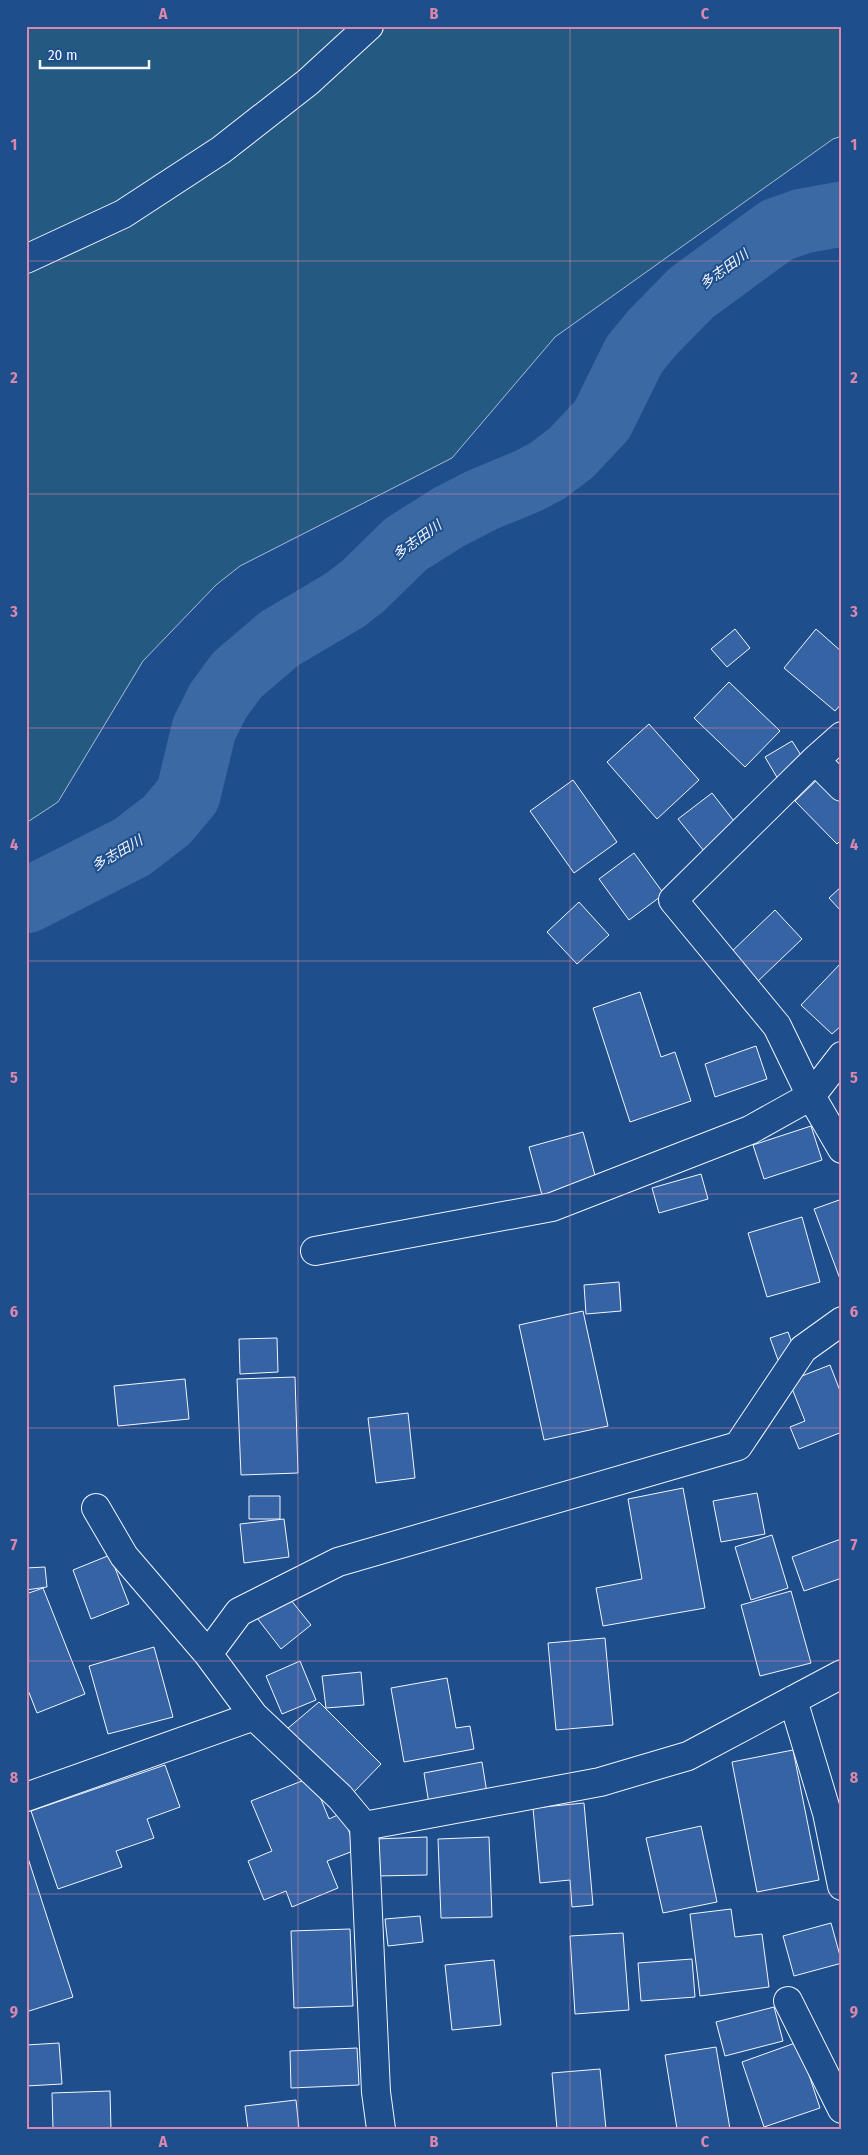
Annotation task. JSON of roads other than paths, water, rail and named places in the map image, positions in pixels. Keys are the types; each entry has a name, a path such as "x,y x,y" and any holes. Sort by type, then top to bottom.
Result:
{"street":[{"path":"26,259 123,214 221,150 308,82 369,26"},
{"path":"842,736 815,760 673,900 778,1026 811,1096 842,1149"},
{"path":"815,760 842,787"},
{"path":"316,1251 552,1207 750,1130 811,1096 842,1056"},
{"path":"208,1654 239,1612 338,1562 738,1446 803,1349 842,1320"},
{"path":"96,1508 124,1556 208,1654 254,1716 340,1797 364,1826 376,2092 381,2129"},
{"path":"364,1826 600,1782 688,1756 842,1674"},
{"path":"793,1700 827,1813 842,1886"},
{"path":"26,1797 58,1788 254,1716"},
{"path":"788,2001 842,2109"}],"waterway":[{"name":"多志田川","path":"26,901 132,847 167,820 188,795 204,729 218,701 237,675 279,639 345,600 363,586 406,544 449,517 547,471 571,453 602,420 634,355 652,333 691,293 777,230 803,221 842,214"}]}
